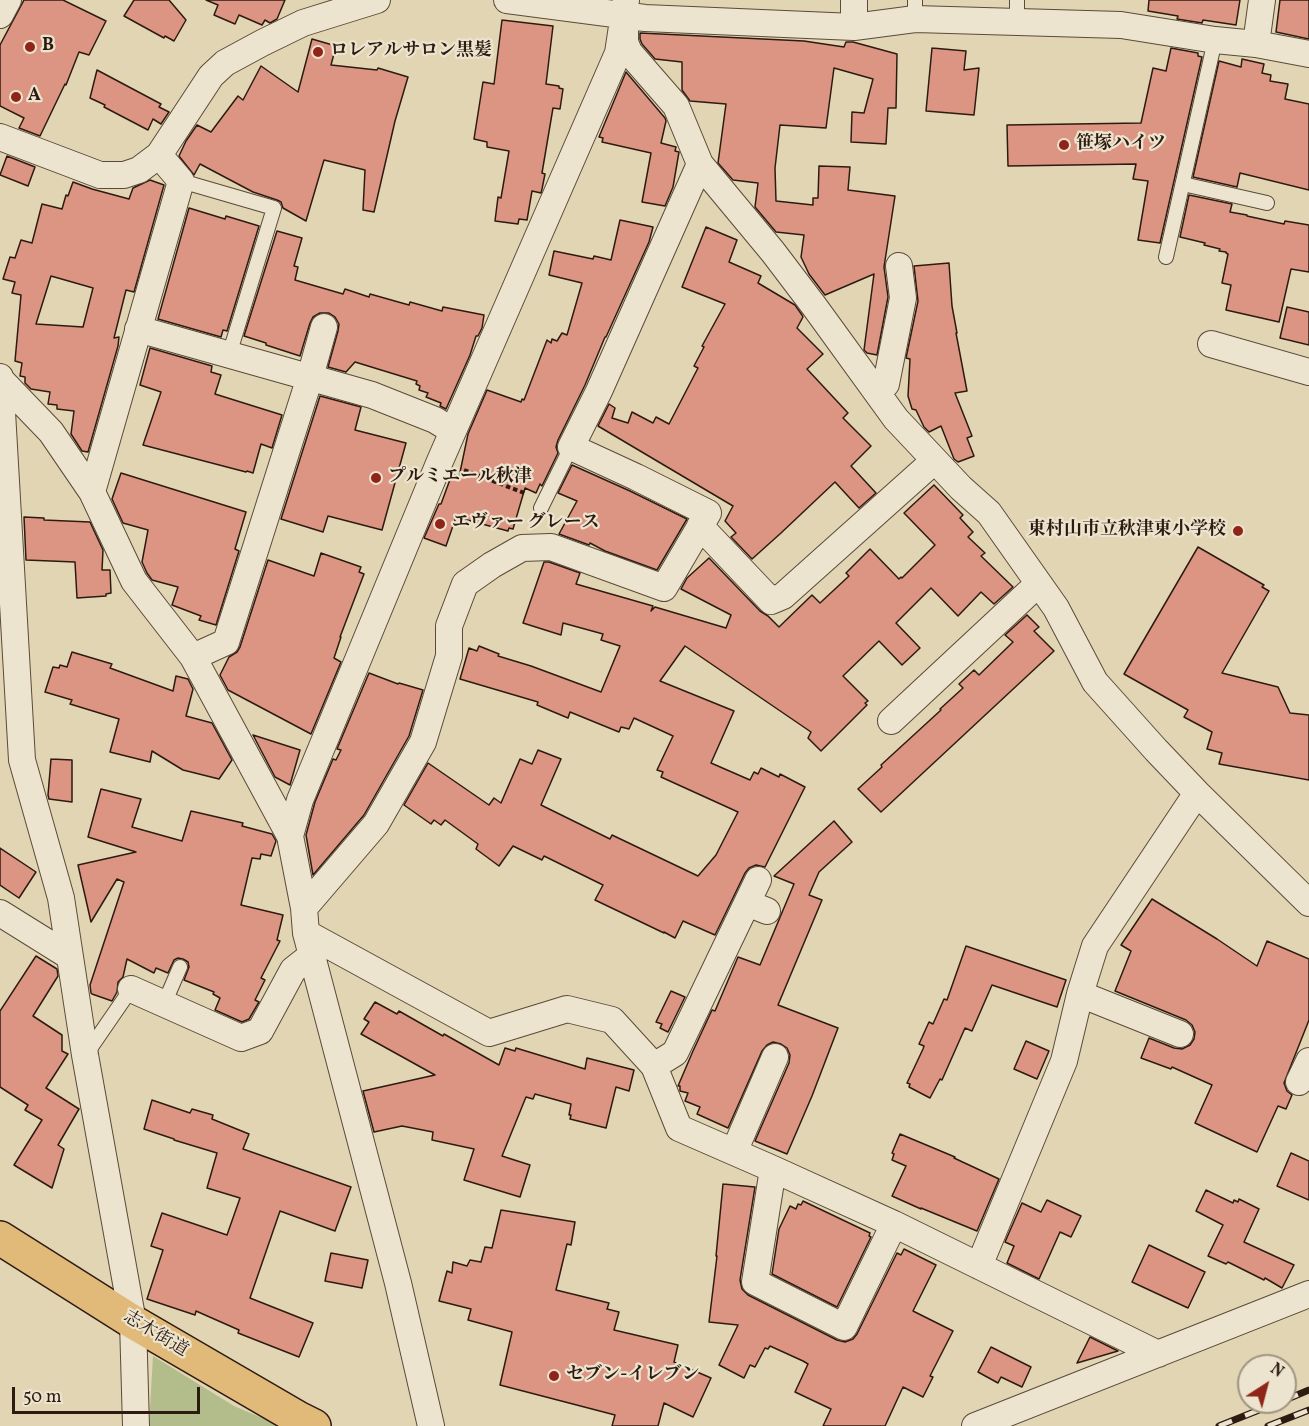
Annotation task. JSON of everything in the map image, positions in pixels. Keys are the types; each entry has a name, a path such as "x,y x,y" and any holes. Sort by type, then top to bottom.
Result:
{"main road":[{"name":"志木街道","path":"0,1239 133,1322 297,1419 314,1426"}],"street":[{"path":"0,15 8,0"},
{"path":"0,137 100,175 124,175 139,170 159,155 211,76 225,63 303,23 377,0"},
{"path":"507,0 625,8 645,18 854,27 915,10 1017,11 1256,44 1309,54"},
{"path":"854,0 854,27"},
{"path":"1256,44 1262,0"},
{"path":"625,8 625,42 629,52 676,106 700,164 773,252 896,419 960,488 989,513 1056,608 1095,682 1197,793 1309,903"},
{"path":"291,836 300,800 440,462 618,53 625,8"},
{"path":"92,492 181,181 159,155"},
{"path":"131,989 240,1038 260,1031 293,970 307,932 376,824 423,742 449,656 449,626 465,584 522,548 551,547 664,588 708,513 571,447 599,391 700,164"},
{"path":"877,391 886,384 903,298 899,266"},
{"path":"193,657 226,642 324,327"},
{"path":"138,329 372,394 435,420 453,431"},
{"path":"1211,344 1309,372"},
{"path":"0,378 51,432 92,492 134,581 193,657 291,836 307,932 398,1282 431,1426"},
{"path":"0,378 6,578 22,760 61,898 85,1055 133,1322 136,1426"},
{"path":"700,526 771,601 783,596 934,461"},
{"path":"891,721 1038,584"},
{"path":"979,1266 1064,1061 1080,994 1095,946 1197,793"},
{"path":"654,1066 675,1053 757,907 758,880"},
{"path":"0,913 69,956"},
{"path":"307,932 489,1034 567,1009 612,1020 654,1066 679,1128 894,1224 1158,1354"},
{"path":"1080,994 1180,1034"},
{"path":"734,1152 775,1057"},
{"path":"773,1169 755,1282 844,1327 894,1224"},
{"path":"975,1426 1309,1294"}],"lane":[{"path":"1166,257 1215,40"},
{"path":"181,181 274,208 229,355"},
{"path":"1183,184 1267,203"},
{"path":"543,504 571,447"},
{"path":"164,1004 180,968"},
{"path":"85,1055 131,989"}],"path":[{"path":"440,462 543,504"}],"green space":[{"path":"153,1356 234,1406 281,1426 149,1426"}],"building":[{"path":"24,0 63,0 106,21 89,55 79,52 66,85 40,136 19,128 24,118 0,106 0,45"},
{"path":"134,0 169,0 186,20 174,41 124,16"},
{"path":"206,0 285,0 277,19 270,23 265,20 262,25 239,15 235,24 214,15 218,5"},
{"path":"1149,0 1240,0 1236,25 1203,20 1202,23 1148,11"},
{"path":"1280,0 1309,0 1309,39 1276,32"},
{"path":"502,20 553,26 546,84 563,89 560,109 553,108 542,173 545,174 541,193 532,191 527,220 519,219 518,224 495,221 509,151 487,147 487,142 474,139 483,82 494,84"},
{"path":"640,33 804,41 844,47 846,42 853,42 897,54 896,108 888,108 886,144 851,142 852,112 864,113 873,79 834,68 826,128 780,125 775,168 776,201 813,205 813,198 818,198 819,166 850,167 848,190 895,196 884,267 888,297 877,355 864,350 874,274 825,295 809,274 801,257 804,235 776,232 755,207 758,183 733,180 718,163 726,104 690,101 682,90 682,62 655,59 642,44"},
{"path":"312,39 336,46 331,65 377,70 378,68 408,77 395,121 374,212 363,210 365,170 324,160 306,221 283,208 281,202 253,192 200,164 194,175 179,156 197,125 211,132 238,96 243,100 261,66 298,92"},
{"path":"932,48 966,51 964,70 979,68 974,115 926,111"},
{"path":"1171,48 1198,53 1198,56 1202,57 1160,243 1138,240 1148,181 1133,179 1136,164 1008,166 1007,125 1141,123 1153,68 1166,71"},
{"path":"1242,59 1264,64 1262,73 1271,75 1270,81 1288,84 1285,99 1309,104 1309,190 1240,173 1237,187 1193,177 1219,61 1241,67"},
{"path":"97,70 161,104 159,107 169,112 161,124 153,119 148,130 90,98"},
{"path":"626,72 665,118 661,143 676,147 675,151 679,152 673,187 665,206 642,202 651,153 602,142 603,138 599,137"},
{"path":"7,156 35,167 28,186 0,175"},
{"path":"150,180 164,185 134,292 126,290 114,338 119,337 118,346 88,452 82,451 71,434 74,411 57,409 57,405 48,404 50,392 31,389 25,383 25,377 20,376 22,363 15,361 21,295 12,293 15,282 3,279 10,257 15,258 21,240 32,243 42,204 62,209 73,182 129,199 133,188","holes":["51,276 93,288 83,327 36,324"]},
{"path":"1189,195 1232,204 1230,212 1284,224 1285,221 1309,225 1309,272 1291,269 1279,322 1226,310 1231,285 1222,283 1228,254 1219,251 1220,249 1204,245 1205,243 1180,237"},
{"path":"189,208 259,226 227,331 223,330 221,337 158,319"},
{"path":"620,220 653,227 649,242 558,440 556,447 558,453 542,486 540,484 536,493 525,488 513,529 509,528 508,531 456,517 446,546 424,538 441,504 452,474 459,477 468,434 487,390 521,402 522,399 524,400 547,340 551,343 552,339 557,341 562,333 567,335 582,283 549,275 554,251 593,259 594,256 611,260"},
{"path":"706,227 737,240 729,262 761,276 758,283 795,305 803,317 797,328 823,354 807,369 848,413 843,418 871,446 851,466 876,493 859,508 835,482 752,559 731,537 736,533 725,521 733,506 598,426 609,404 615,408 612,418 628,423 632,412 653,423 656,417 669,424 698,368 694,366 704,347 702,346 725,304 682,287"},
{"path":"277,231 302,238 294,266 298,267 295,280 343,294 345,289 369,297 370,294 409,305 410,302 442,311 443,307 484,315 482,328 476,336 446,409 440,406 441,403 426,397 428,393 419,390 420,386 416,384 417,381 355,362 346,372 328,367 339,324 329,313 320,313 313,317 300,356 244,336"},
{"path":"949,263 952,306 967,391 955,393 972,436 967,438 974,456 958,462 954,459 941,426 929,432 916,410 912,409 908,396 910,359 906,358 918,301 914,266"},
{"path":"1287,307 1309,312 1309,345 1280,338"},
{"path":"150,348 212,366 211,372 221,375 215,394 282,415 272,448 261,444 253,473 143,445 161,392 140,385"},
{"path":"320,396 361,407 355,430 406,443 382,530 328,516 323,532 281,519"},
{"path":"572,465 687,519 657,570 605,551 590,543 589,545 559,534 577,501 558,493"},
{"path":"121,473 246,512 235,549 239,551 216,625 199,620 201,616 172,605 178,587 152,580 147,573 142,562 148,530 123,523 112,499"},
{"path":"934,485 963,515 960,518 973,532 968,537 985,553 981,556 1013,587 994,604 981,592 958,616 931,588 896,623 920,648 902,665 879,641 843,676 868,701 865,703 867,705 821,751 808,738 811,732 685,646 660,681 734,711 711,763 750,780 754,772 758,774 761,768 779,777 780,774 805,787 765,867 756,865 745,873 715,935 683,921 675,938 595,900 603,885 544,856 542,860 513,846 499,866 476,849 478,844 445,820 441,825 434,820 431,824 404,805 428,763 489,805 494,798 501,803 520,759 532,764 538,750 561,759 541,805 610,839 612,835 698,876 716,855 738,812 661,777 663,772 657,770 673,736 634,718 629,729 621,727 619,732 570,712 568,718 537,705 538,702 460,679 469,648 477,651 479,646 499,654 498,656 601,692 620,646 601,640 603,634 563,623 561,635 523,623 544,562 580,573 576,584 653,606 651,611 655,607 726,628 731,615 681,589 687,578 709,558 760,611 779,627 812,595 820,603 849,576 846,573 870,549 899,579 902,578 935,545 904,513"},
{"path":"24,517 90,522 103,550 102,570 110,570 111,593 106,596 77,598 75,562 26,560"},
{"path":"1198,547 1264,585 1262,587 1269,591 1222,673 1278,687 1290,713 1309,715 1309,780 1219,764 1222,753 1207,749 1212,732 1184,717 1188,710 1124,674"},
{"path":"321,553 361,567 359,572 364,574 334,658 341,662 311,734 228,690 220,675 229,657 240,647 268,560 314,576"},
{"path":"1027,615 1039,627 1034,631 1054,651 881,812 858,789 963,688 959,684 974,670 979,675 1013,642 1005,635"},
{"path":"72,652 112,664 110,668 173,691 176,676 188,679 193,689 186,716 212,723 232,760 219,779 183,770 152,751 150,762 110,752 119,719 70,704 72,700 45,692 53,667 59,668 60,665 67,667"},
{"path":"369,673 423,690 409,736 364,815 313,875 306,835 315,802 333,759 336,760 341,750 337,749"},
{"path":"253,735 300,750 290,785 275,777"},
{"path":"51,759 72,760 72,802 49,799"},
{"path":"101,789 141,799 132,827 182,841 191,811 243,823 242,826 272,834 276,841 271,856 261,854 260,859 252,858 241,905 283,915 277,940 280,941 261,978 265,980 255,1000 259,1002 249,1019 242,1022 215,1010 220,998 213,994 214,992 184,980 189,967 188,962 178,958 174,960 168,973 156,968 154,973 127,959 123,977 118,982 117,992 112,1001 91,993 90,985 124,882 117,879 91,922 78,865 136,852 88,837"},
{"path":"834,821 852,842 819,872 809,895 822,900 778,1005 838,1028 787,1154 755,1141 789,1063 790,1055 787,1048 781,1044 773,1042 762,1051 728,1128 697,1114 700,1107 685,1101 688,1093 680,1091 680,1086 678,1086 712,1010 715,1011 738,957 760,965 794,884 774,876"},
{"path":"0,848 36,872 19,898 0,885"},
{"path":"1152,899 1257,966 1267,941 1309,959 1309,1020 1284,1083 1287,1091 1292,1095 1286,1109 1278,1106 1257,1152 1195,1123 1212,1085 1172,1067 1171,1069 1141,1058 1149,1038 1182,1049 1190,1045 1195,1032 1186,1020 1115,991 1131,951 1121,945"},
{"path":"966,946 1066,980 1057,1007 992,985 972,1031 965,1028 942,1080 940,1079 930,1098 909,1087 910,1084 907,1083 924,1046 919,1044 929,1022 933,1024 944,999 947,1000"},
{"path":"36,956 57,969 58,976 33,1016 62,1035 62,1051 68,1054 46,1088 79,1109 58,1145 64,1149 52,1188 14,1165 42,1120 25,1110 28,1105 0,1087 0,1011"},
{"path":"671,991 685,997 668,1032 660,1028 662,1024 656,1022"},
{"path":"375,1002 397,1014 399,1011 499,1065 505,1048 515,1051 516,1048 585,1069 587,1058 634,1070 629,1091 616,1087 606,1128 570,1119 571,1104 535,1094 533,1099 526,1097 502,1156 530,1165 520,1197 464,1180 474,1149 432,1140 433,1132 402,1126 374,1132 363,1091 435,1075 361,1034 369,1022 364,1019"},
{"path":"1026,1041 1049,1051 1037,1079 1014,1069"},
{"path":"152,1100 190,1113 192,1109 213,1115 212,1119 249,1134 243,1149 351,1187 335,1231 280,1211 250,1298 313,1323 299,1357 238,1333 239,1330 196,1311 195,1315 147,1299 163,1250 151,1246 162,1213 227,1235 240,1198 207,1188 217,1153 144,1129"},
{"path":"900,1134 955,1157 999,1179 977,1231 892,1196 906,1166 892,1160 894,1154 892,1153"},
{"path":"1291,1153 1309,1161 1309,1200 1277,1186"},
{"path":"723,1184 755,1187 740,1280 742,1289 748,1295 837,1340 845,1342 853,1339 857,1334 897,1253 901,1255 904,1249 936,1265 913,1311 953,1331 930,1376 933,1377 923,1397 903,1387 885,1426 823,1426 831,1409 795,1392 808,1364 803,1361 770,1346 768,1349 765,1348 755,1367 750,1365 744,1378 719,1365 738,1325 709,1322"},
{"path":"1206,1190 1233,1203 1234,1200 1238,1202 1239,1199 1259,1209 1244,1242 1294,1265 1282,1288 1228,1262 1226,1264 1208,1256 1223,1225 1196,1211"},
{"path":"1047,1200 1081,1216 1071,1237 1060,1232 1039,1279 1007,1263 1014,1246 1005,1242 1022,1203 1041,1212"},
{"path":"803,1201 870,1233 871,1237 837,1307 772,1274 779,1229 790,1206 796,1209"},
{"path":"501,1210 575,1222 571,1245 567,1244 556,1290 609,1303 607,1309 619,1312 614,1330 678,1345 674,1362 711,1378 693,1417 664,1403 658,1426 612,1426 615,1415 500,1385 512,1332 468,1320 471,1309 439,1301 447,1271 452,1273 453,1262 467,1266 470,1260 481,1262 485,1247 492,1248"},
{"path":"1149,1245 1205,1272 1188,1308 1132,1282"},
{"path":"331,1253 368,1260 362,1288 325,1281"},
{"path":"1090,1337 1118,1351 1077,1363"},
{"path":"991,1347 1031,1367 1022,1387 1001,1377 998,1383 978,1372"}],"railway":[{"path":"1297,1395 1309,1390"},
{"path":"1268,1426 1309,1410"},
{"path":"1219,1426 1249,1414"}],"place":[{"name":"B","path":"30,47"},
{"name":"ロレアルサロン黒髪","path":"318,52"},
{"name":"A","path":"16,97"},
{"name":"笹塚ハイツ","path":"1064,145"},
{"name":"プルミエール秋津","path":"376,478"},
{"name":"エヴァー グレース","path":"440,524"},
{"name":"東村山市立秋津東小学校","path":"1238,531"},
{"name":"セブン-イレブン","path":"554,1376"}]}
